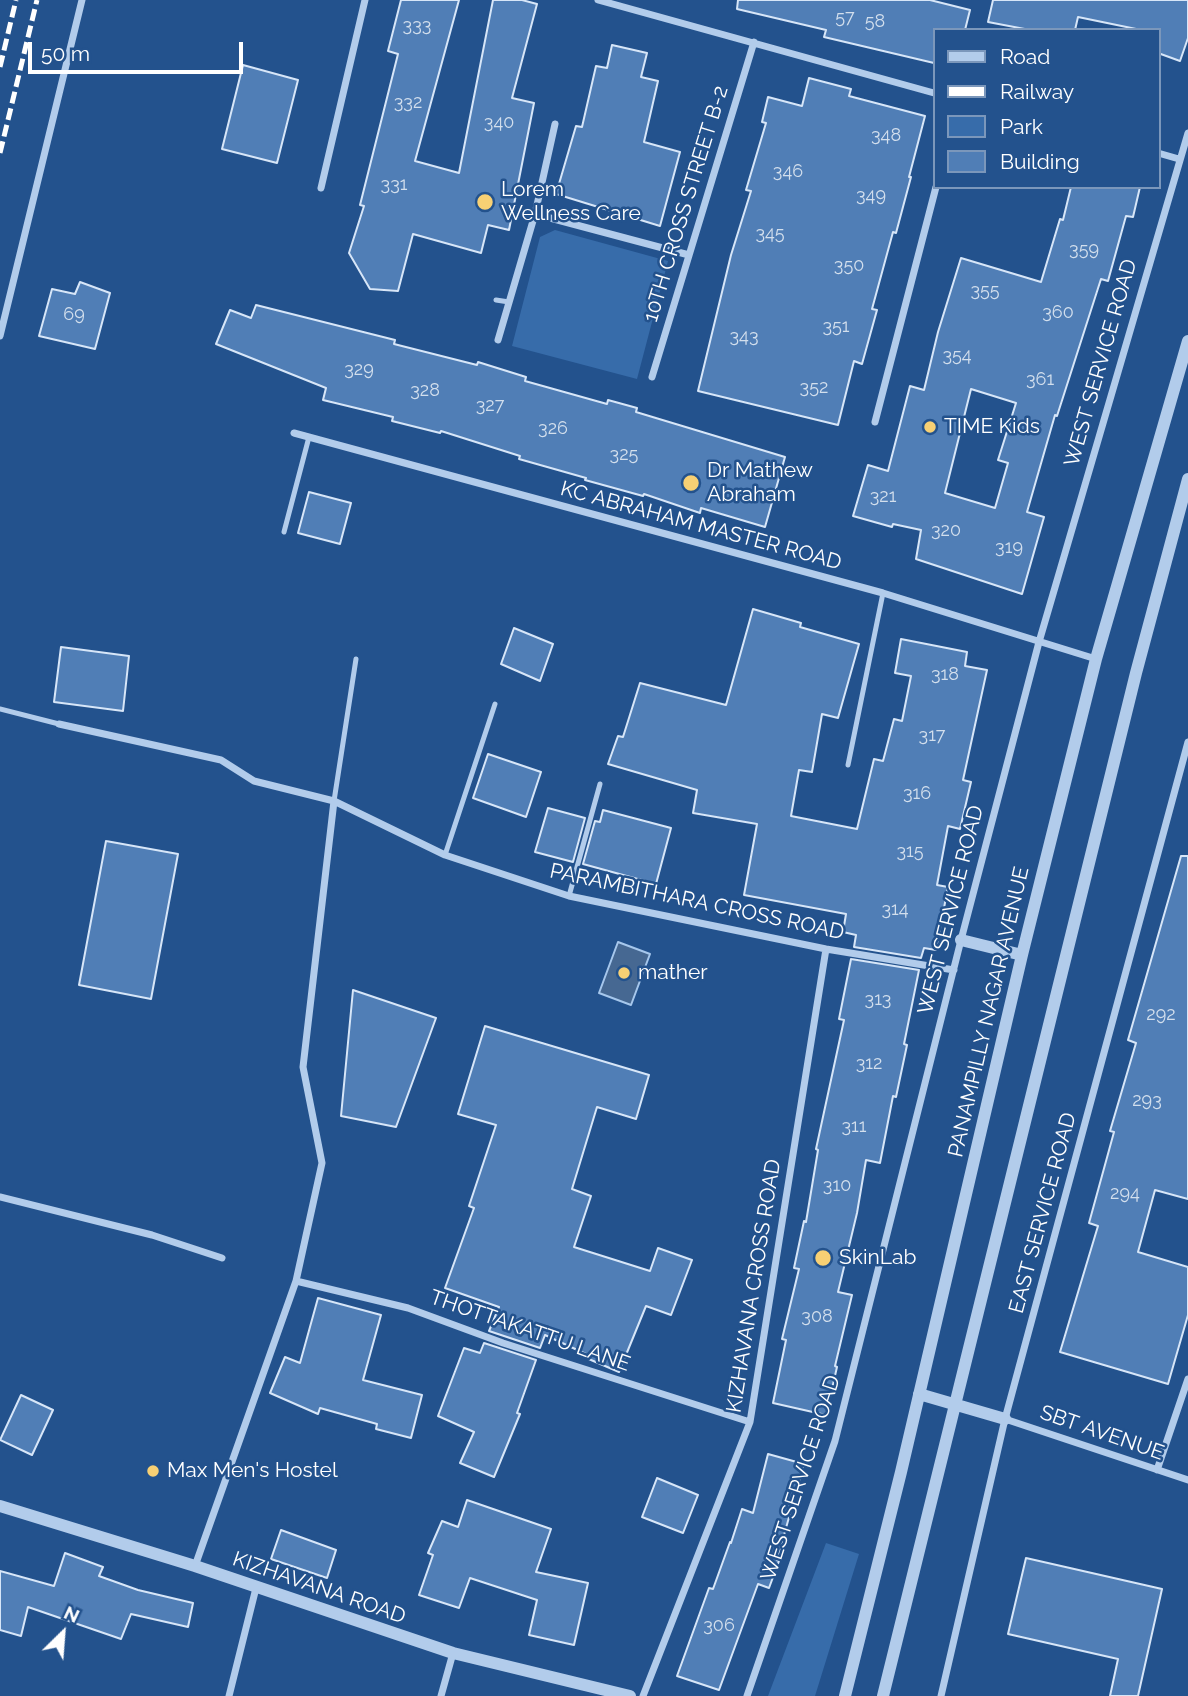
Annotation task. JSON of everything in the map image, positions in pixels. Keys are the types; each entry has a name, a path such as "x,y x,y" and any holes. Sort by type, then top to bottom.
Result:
{"street":[{"path":"0,337 82,0"},
{"path":"321,188 365,0"},
{"path":"598,0 932,92"},
{"name":"10TH CROSS STREET B-2","path":"652,377 754,42"},
{"path":"498,340 535,214 555,124"},
{"name":"WEST SERVICE ROAD","path":"747,1696 835,1441 1039,642 1188,132"},
{"path":"1160,154 1179,159"},
{"path":"875,422 935,189"},
{"path":"535,214 689,255"},
{"name":"PANAMPILLY NAGAR AVENUE","path":"845,1696 1022,955 1096,659 1188,341"},
{"name":"KC ABRAHAM MASTER ROAD","path":"294,433 883,593 1096,659"},
{"path":"883,1696 1136,673 1188,479"},
{"name":"PARAMBITHARA CROSS ROAD","path":"60,724 221,760 254,780 334,801 446,855 569,896 826,949 954,970"},
{"name":"EAST SERVICE ROAD","path":"941,1696 1005,1419 1188,742"},
{"path":"195,1566 296,1281 322,1163 303,1067 334,801"},
{"path":"961,940 1022,955"},
{"name":"KIZHAVANA CROSS ROAD","path":"643,1696 750,1422 826,949"},
{"path":"0,1197 152,1235 222,1258"},
{"name":"THOTTAKATTU LANE","path":"296,1281 408,1308 503,1343 750,1422"},
{"path":"1157,1470 1188,1379"},
{"path":"919,1394 1005,1419"},
{"name":"SBT AVENUE","path":"1005,1419 1188,1480"},
{"name":"KIZHAVANA ROAD","path":"0,1506 195,1566 453,1653 630,1696"},
{"path":"229,1696 256,1588"},
{"path":"441,1696 453,1653"}],"lane":[{"path":"496,300 509,302"},
{"path":"284,532 309,437"},
{"path":"848,765 883,593"},
{"path":"334,801 356,659"},
{"path":"446,855 495,704"},
{"name":"PARAMBITHARA CROSS ROAD","path":"0,709 60,724"},
{"path":"569,896 600,784"}],"green space":[{"path":"555,230 668,261 637,379 512,346 540,237"},
{"path":"826,1543 859,1554 815,1696 768,1696"}],"shaded area":[{"name":"mather","path":"618,942 650,954 631,1005 599,993"}],"building":[{"path":"401,0 459,0 415,161 459,173 493,0 522,0 537,4 512,98 534,103 509,230 488,225 481,253 413,234 398,291 370,289 349,253 364,206 360,205 398,54 388,51"},
{"path":"738,0 930,0 970,10 966,28 932,28 932,63 824,37 826,30 737,9"},
{"path":"993,0 1188,0 1188,38 1180,61 1160,54 1160,28 1131,28 1078,17 1075,28 1020,28 988,22"},
{"path":"612,45 647,53 641,77 658,81 644,142 680,152 660,226 556,194 576,126 582,127 596,66 607,68"},
{"path":"243,65 298,80 277,163 222,149"},
{"path":"809,78 851,89 849,96 925,116 896,233 893,232 872,309 877,310 862,364 854,361 838,425 698,391 731,255 751,191 746,190 766,123 762,122 768,97 802,106"},
{"path":"1071,189 1140,189 1133,217 1126,216 1108,281 1101,279 1057,416 1055,415 1027,512 1044,517 1022,594 916,559 921,530 893,524 892,527 853,516 868,465 888,471 910,386 924,390 938,332 961,258 1041,282 1060,219 1063,220","holes":["971,389 1016,403 998,460 1008,463 995,508 945,493"]},
{"path":"80,282 110,293 95,349 39,336 52,289 75,294"},
{"path":"256,305 395,340 394,344 477,365 478,362 526,377 525,381 607,404 608,400 637,408 636,412 785,457 765,527 701,508 700,513 644,494 643,496 585,480 586,478 519,459 520,456 441,431 440,433 392,421 393,417 323,400 326,388 216,344 230,310 251,318"},
{"path":"309,492 351,503 340,544 298,533"},
{"path":"753,609 801,623 800,627 859,644 838,718 822,714 812,772 799,770 791,816 857,829 874,759 883,761 894,719 902,721 911,676 895,673 901,639 967,652 965,666 987,670 963,780 971,782 960,829 948,826 937,885 948,887 936,950 924,948 921,958 854,947 856,935 843,932 846,914 744,895 757,824 693,813 697,790 608,764 618,736 623,737 640,683 726,705"},
{"path":"514,628 553,644 540,681 501,664"},
{"path":"61,647 129,656 123,711 54,702"},
{"path":"488,754 541,772 526,817 473,798"},
{"path":"548,808 585,818 573,862 535,852"},
{"path":"603,810 671,828 656,884 583,864 595,821 600,822"},
{"path":"106,841 178,854 151,999 79,985"},
{"path":"1181,856 1188,856 1188,1199 1155,1190 1138,1252 1188,1267 1188,1315 1168,1384 1060,1352 1098,1226 1089,1223 1114,1132 1110,1131 1136,1043 1128,1040"},
{"path":"851,959 919,970 904,1044 907,1045 896,1097 893,1096 880,1163 866,1160 857,1213 838,1292 852,1295 826,1415 773,1403 786,1340 782,1339 799,1269 794,1268 804,1221 806,1222 818,1150 816,1149 844,1020 839,1019"},
{"path":"353,990 436,1018 396,1127 341,1116"},
{"path":"485,1026 649,1075 636,1119 597,1107 572,1189 591,1196 574,1247 650,1271 658,1248 692,1260 671,1315 646,1306 619,1372 584,1357 586,1354 545,1335 540,1348 489,1331 499,1307 445,1288 474,1208 469,1206 496,1125 458,1114"},
{"path":"318,1298 381,1315 363,1380 422,1395 411,1438 376,1429 377,1424 320,1408 318,1414 270,1393 285,1357 300,1363"},
{"path":"484,1343 536,1360 517,1413 520,1414 494,1477 460,1463 474,1432 438,1416 464,1348 480,1353"},
{"path":"21,1395 53,1410 32,1455 0,1440"},
{"path":"768,1454 804,1464 777,1560 779,1561 769,1588 758,1584 719,1690 677,1676 742,1509 753,1513"},
{"path":"657,1478 698,1495 683,1533 642,1517"},
{"path":"467,1500 551,1529 536,1572 588,1583 574,1645 529,1635 537,1600 470,1578 459,1608 419,1595 433,1555 428,1553 442,1521 458,1527"},
{"path":"281,1530 336,1550 327,1578 271,1559"},
{"path":"65,1553 103,1567 99,1576 138,1590 193,1603 188,1627 131,1614 121,1639 28,1607 21,1636 0,1630 0,1571 54,1586"},
{"path":"1026,1558 1162,1589 1138,1696 1110,1696 1118,1659 1008,1634"}],"railway":[{"path":"0,67 16,0"},
{"path":"0,153 37,0"}],"place":[{"name":"Lorem Wellness Care","path":"485,202"},
{"name":"TIME Kids","path":"930,427"},
{"name":"Dr Mathew Abraham","path":"691,483"},
{"name":"mather","path":"624,973"},
{"name":"SkinLab","path":"823,1258"},
{"name":"Max Men's Hostel","path":"153,1471"}]}
